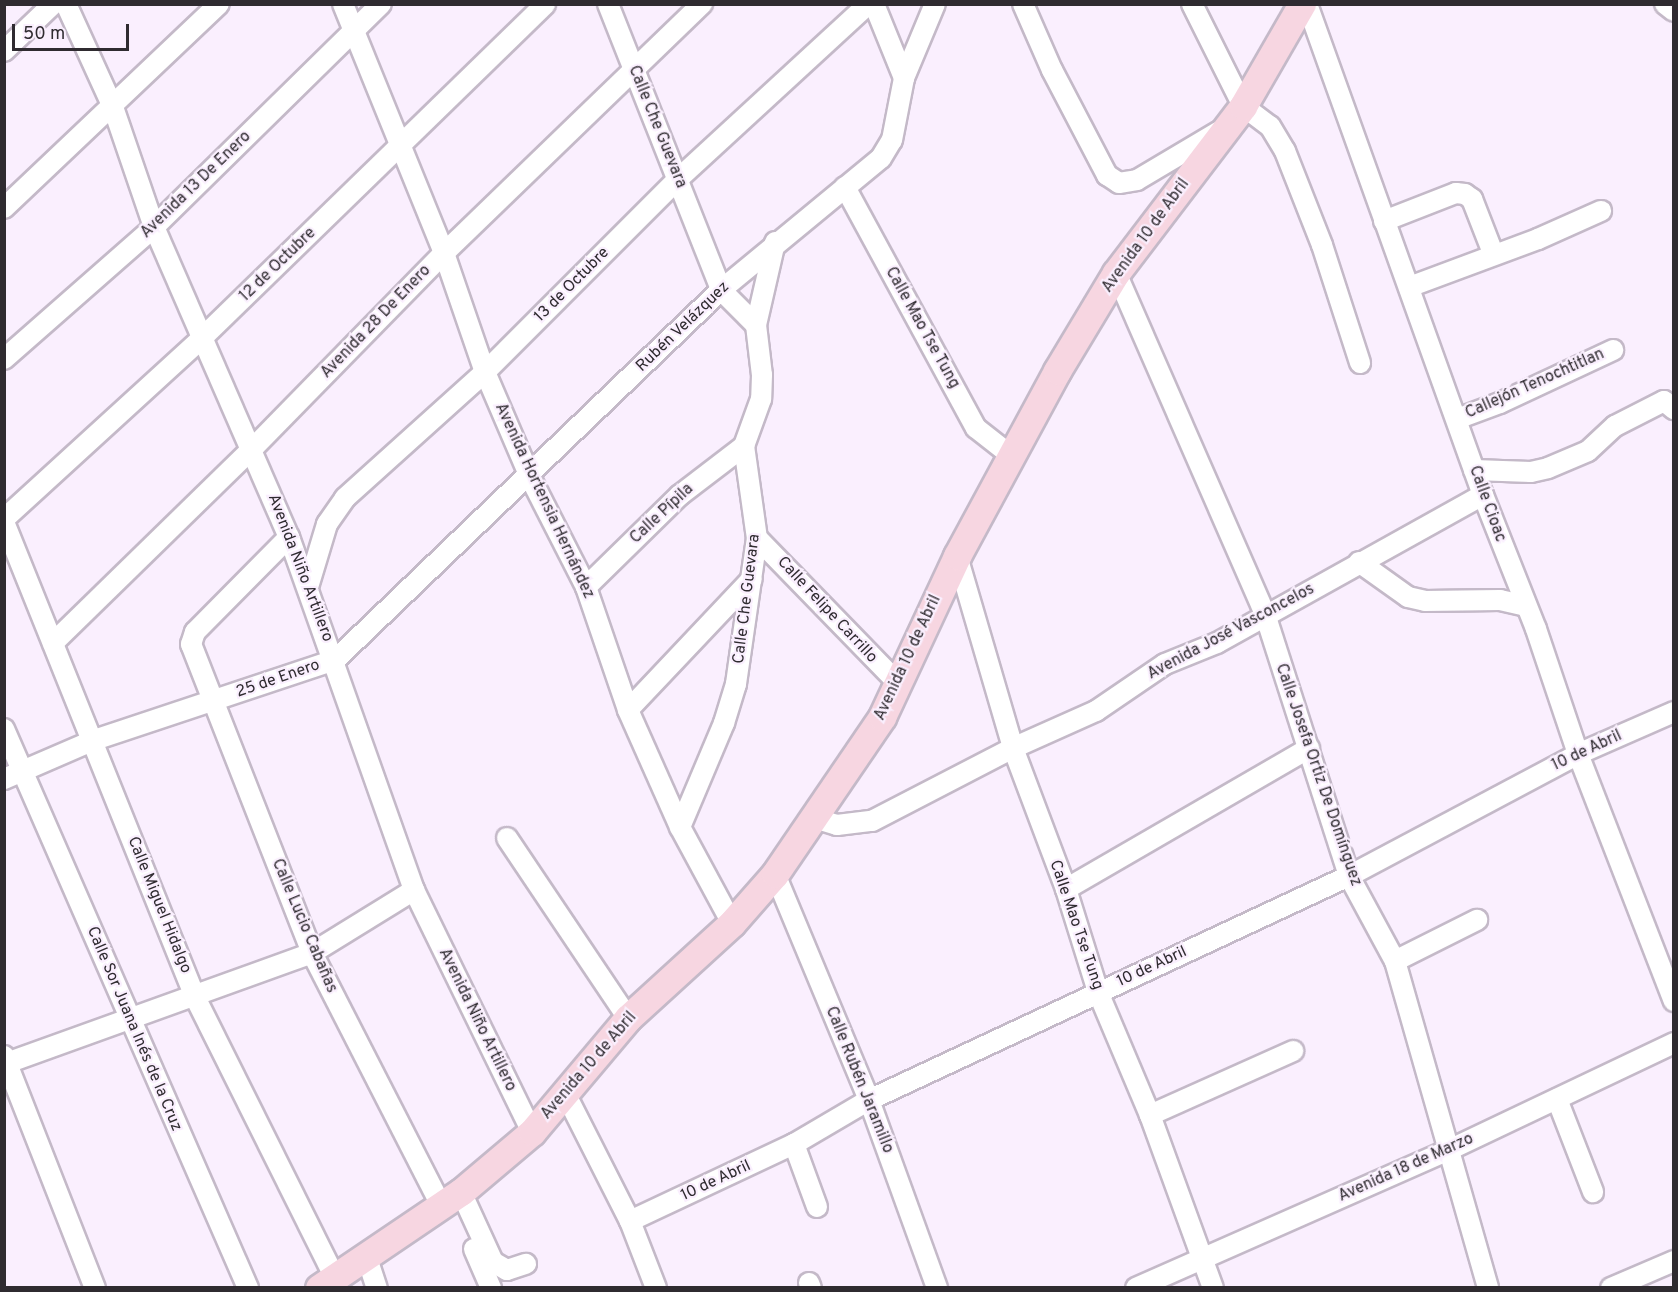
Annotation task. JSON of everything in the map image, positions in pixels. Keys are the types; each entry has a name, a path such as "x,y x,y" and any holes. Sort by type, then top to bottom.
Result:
{"street":[{"path":"4,51 53,4"},
{"name":"Avenida Niño Artillero","path":"66,4 113,107 154,227 201,339 253,448 289,537 335,660 414,890 532,1132"},
{"path":"4,208 219,4"},
{"name":"Avenida Hortensia Hernández","path":"343,4 444,253 485,372 530,477 586,588 628,710 680,827 732,924"},
{"name":"Avenida 13 De Enero","path":"4,359 154,227 381,4"},
{"name":"12 de Octubre","path":"4,520 201,339 546,4"},
{"name":"Calle Che Guevara","path":"608,4 721,290 756,325 762,375 760,399 744,446 757,538 736,684 724,723 680,827"},
{"name":"Avenida 28 De Enero","path":"53,643 253,448 444,253 632,68 702,4"},
{"name":"13 de Octubre","path":"308,586 327,524 345,498 485,372 678,179 868,4"},
{"path":"874,4 904,78"},
{"path":"845,188 881,158 892,140 904,78 935,4"},
{"path":"1023,4 1052,70 1107,175 1119,183 1137,180 1235,116 1270,126 1289,159 1360,363"},
{"path":"1192,4 1235,116"},
{"name":"Avenida 10 de Abril","path":"327,1283 367,1258 451,1198 532,1132 566,1095 628,1018 732,924 775,874 882,717 957,556 1057,371 1116,273 1235,116 1302,4"},
{"name":"Calle Cioac","path":"1307,4 1457,419 1482,495 1526,606 1578,754 1674,1001"},
{"path":"1665,4 1674,11"},
{"name":"Rubén Velázquez","path":"530,477 721,290 775,242 845,188"},
{"name":"Calle Mao Tse Tung","path":"845,188 976,428 1012,457"},
{"path":"1384,221 1456,192 1465,194 1472,199 1493,253"},
{"path":"1409,287 1493,253 1538,239 1601,211"},
{"path":"756,325 775,242"},
{"name":"Calle Josefa Ortiz De Domínguez","path":"1116,273 1265,614 1348,876 1395,961 1451,1149 1488,1287"},
{"name":"Callejón Tenochtitlan","path":"1457,419 1500,404 1613,350"},
{"path":"1474,470 1531,472 1566,462 1599,443 1615,426 1664,401 1672,406"},
{"name":"Calle Pípila","path":"586,588 680,495 744,446"},
{"name":"25 de Enero","path":"4,779 94,740 335,660 530,477"},
{"name":"Avenida José Vasconcelos","path":"814,818 837,825 872,821 1013,748 1096,711 1165,664 1217,643 1265,614 1482,495"},
{"name":"Calle Miguel Hidalgo","path":"4,520 195,997 327,1283"},
{"name":"Calle Lucio Cabañas","path":"289,537 191,637 212,701 312,953 451,1198"},
{"name":"Calle Felipe Carrillo","path":"757,538 897,682"},
{"name":"Calle Mao Tse Tung","path":"957,556 1013,748 1066,889 1098,992 1150,1115 1213,1287"},
{"path":"1359,562 1417,599 1500,600 1526,606"},
{"path":"628,710 752,579"},
{"name":"10 de Abril","path":"630,1221 794,1144 869,1100 1348,876 1578,754 1674,712"},
{"name":"Calle Sor Juana Inés de la Cruz","path":"4,729 248,1287"},
{"path":"1066,889 1309,748"},
{"path":"507,838 628,1018"},
{"name":"Calle Rubén Jaramillo","path":"775,874 869,1100 937,1287"},
{"path":"95,1287 6,1061 131,1022 312,953 414,890"},
{"path":"1395,961 1477,920"},
{"name":"Avenida 18 de Marzo","path":"1136,1287 1451,1149 1674,1043"},
{"path":"1150,1115 1293,1051"},
{"path":"566,1095 630,1221 656,1287"},
{"path":"1557,1099 1593,1192"},
{"path":"794,1144 817,1207"},
{"path":"451,1198 493,1262 507,1270 526,1264"},
{"path":"451,1198 491,1287"},
{"path":"367,1258 377,1287"},
{"path":"1611,1287 1674,1261"}]}
